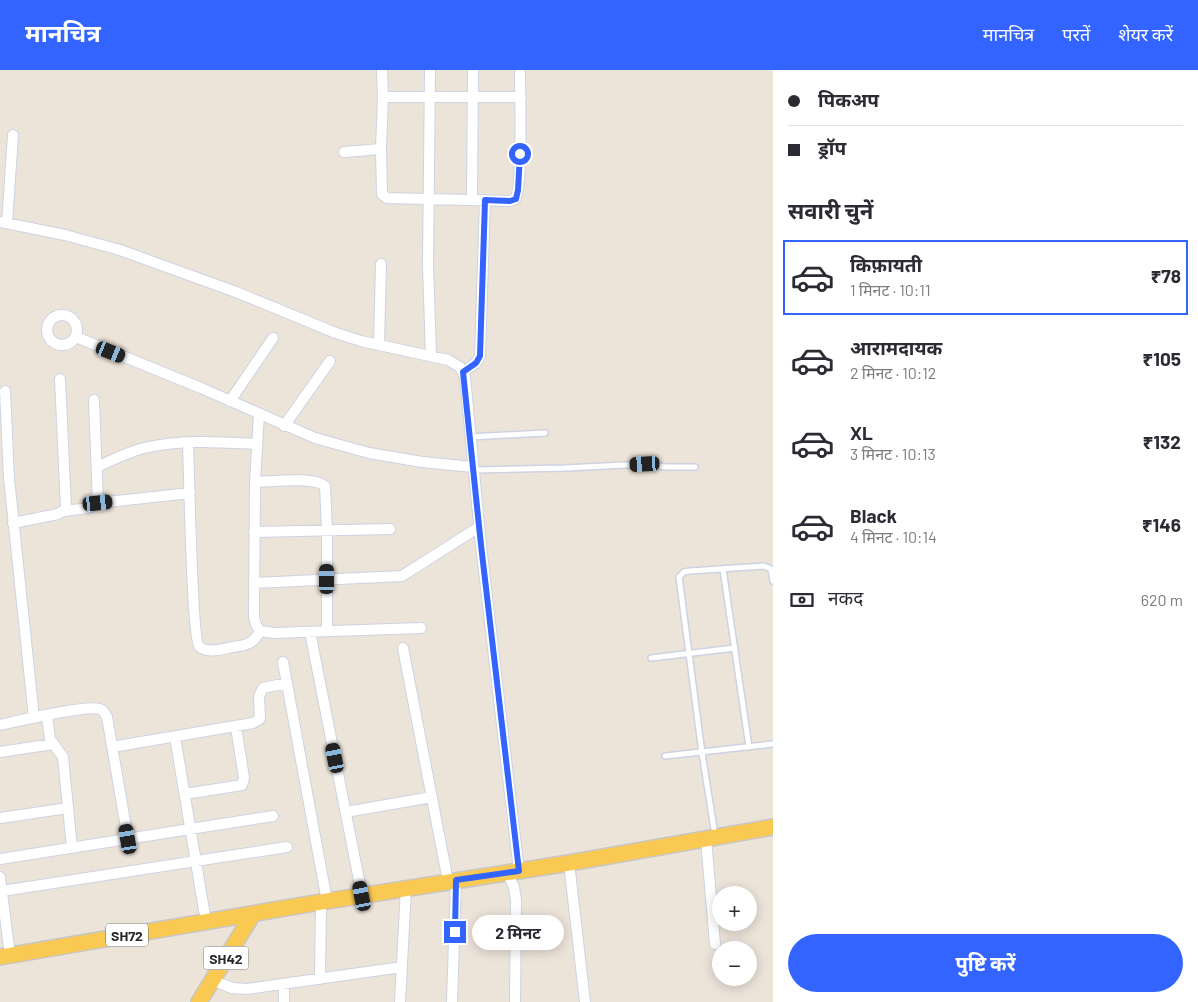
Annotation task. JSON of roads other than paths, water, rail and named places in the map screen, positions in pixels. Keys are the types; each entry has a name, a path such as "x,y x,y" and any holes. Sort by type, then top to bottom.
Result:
{"main road":[{"path":"253,914 773,828"},
{"name":"SH72","path":"5,956 253,914"},
{"name":"SH42","path":"199,1002 253,914"}],"street":[{"path":"382,70 383,97 380,149 381,189 384,197 510,201 518,196 520,73"},
{"path":"430,70 431,356"},
{"path":"472,200 473,70"},
{"path":"383,97 521,97"},
{"path":"13,135 3,222 65,235 120,250 236,292 336,333 455,363 463,372 516,900 515,1002"},
{"path":"344,152 380,149"},
{"path":"463,372 476,363 480,356 485,200"},
{"path":"379,345 381,264"},
{"path":"76,337 315,438 369,453 473,468"},
{"path":"230,401 274,338"},
{"path":"284,426 330,361"},
{"path":"60,379 67,505 65,511"},
{"path":"5,391 9,478 34,718"},
{"path":"94,400 98,503"},
{"path":"259,414 255,482 254,617 260,631 274,633 421,628"},
{"path":"97,467 144,448 211,442 256,444"},
{"path":"188,443 197,643 205,650 243,646 254,641 260,631"},
{"path":"255,482 307,481 322,483 324,486 327,631"},
{"path":"13,523 91,507 98,503 190,493"},
{"path":"254,583 402,576 479,527"},
{"path":"254,532 390,529"},
{"path":"310,632 362,896"},
{"path":"403,648 432,797 452,880 452,1002"},
{"path":"283,662 324,902 320,979"},
{"path":"112,746 253,723 260,719 259,696 263,688 287,683"},
{"path":"0,725 81,710 100,709 104,712 107,717 128,839"},
{"path":"47,716 50,739 63,757 72,848"},
{"path":"185,794 242,785 244,778 236,727"},
{"path":"175,737 192,828 206,922"},
{"path":"0,752 54,744"},
{"path":"346,812 432,797"},
{"path":"0,818 68,808"},
{"path":"0,859 273,816"},
{"path":"711,838 714,941"},
{"path":"2,891 287,847"},
{"path":"569,863 585,1002"},
{"path":"0,877 5,956"},
{"path":"400,1002 406,888"},
{"path":"212,980 238,989 402,967"},
{"path":"284,984 284,1002"}],"lane":[{"path":"470,437 545,433"},
{"path":"473,468 565,468 645,464 666,467 695,467"},
{"path":"711,838 679,577 684,572 764,566 771,569 773,581"},
{"path":"723,569 749,747"},
{"path":"651,658 735,648"},
{"path":"665,756 773,744"}]}
